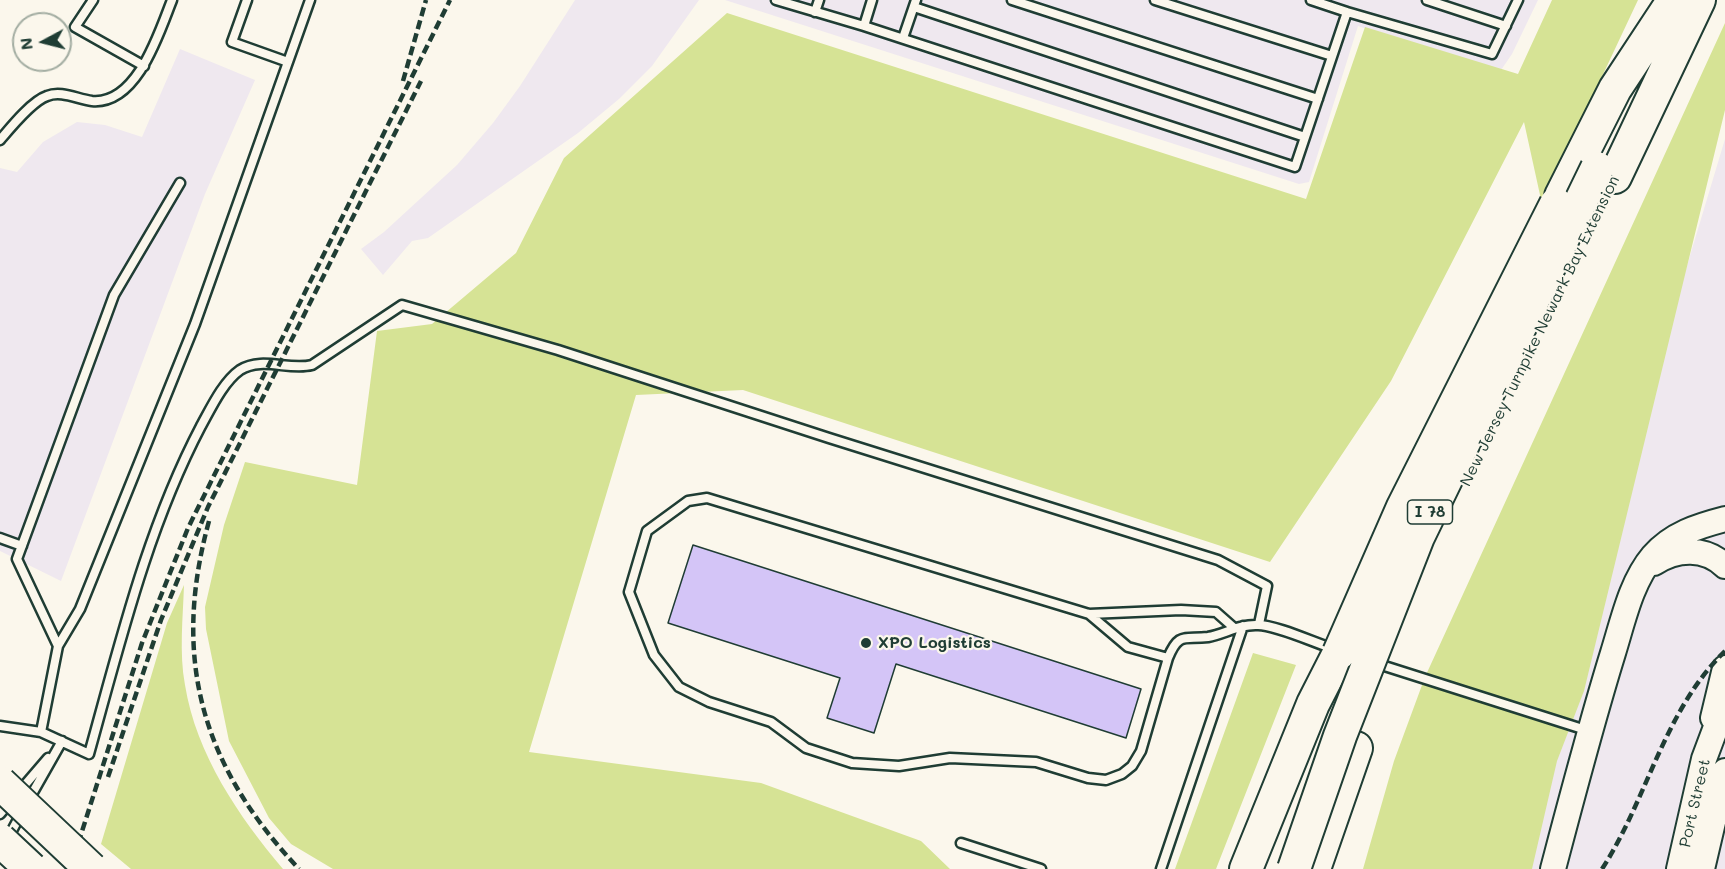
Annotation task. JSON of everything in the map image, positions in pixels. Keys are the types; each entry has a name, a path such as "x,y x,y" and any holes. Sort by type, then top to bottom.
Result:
{"highway":[{"name":"New Jersey Turnpike Newark Bay Extension","path":"1314,869 1356,748 1419,588 1606,172 1673,0"},
{"path":"1263,869 1348,655 1407,497 1615,89 1673,0"},
{"name":"New Jersey Turnpike Newark Bay Extension","path":"1294,869 1340,736 1418,537 1606,172 1699,0"},
{"path":"1246,869 1313,704 1348,655"},
{"path":"1338,869 1356,748"},
{"path":"0,783 90,869"},
{"path":"0,840 31,869"}],"main road":[{"path":"1553,869 1589,731 1627,610 1641,575 1655,554 1670,540 1688,530 1725,519"},
{"path":"1641,575 1656,562 1680,552 1707,554 1725,566"},
{"path":"1704,759 1725,668"},
{"name":"Port Street","path":"1679,869 1704,759 1725,703"},
{"name":"Port Street","path":"1702,869 1725,771"}],"lane":[{"path":"93,0 75,27 144,66"},
{"path":"0,140 17,120 46,96 62,94 94,101 118,95 144,66 172,0"},
{"path":"247,0 232,42 288,62"},
{"path":"41,732 58,646 80,609 195,324 310,0"},
{"path":"776,0 903,38 1295,167 1347,12"},
{"path":"815,12 819,0"},
{"path":"864,26 872,0"},
{"path":"1012,0 1318,99"},
{"path":"1155,0 1332,57"},
{"path":"1311,0 1492,54 1518,0"},
{"path":"1427,0 1506,26"},
{"path":"903,38 915,3 1305,137"},
{"path":"58,646 17,559 114,295 180,183"},
{"path":"0,726 41,732 89,754 141,568 191,446 227,385 239,371 258,364 300,368 312,365 402,305 558,350 817,435 1218,560 1267,586 1259,624"},
{"path":"1238,627 1216,612 1158,610 1089,615 707,498 688,501 647,531 629,592 654,655 679,687 709,702 771,723 806,748 852,763 899,766 950,758 1036,762 1088,778 1106,780 1122,774 1132,766 1141,751 1173,645 1185,636 1209,637 1238,627 1259,624 1348,655 1589,731"},
{"path":"0,538 22,546"},
{"path":"1089,615 1128,647 1168,658"},
{"path":"1161,869 1238,627"},
{"path":"0,814 62,741"},
{"path":"0,852 62,741"},
{"path":"962,843 1041,869"}],"shaded area":[{"path":"575,0 699,0 652,66 619,99 578,133 428,238 412,241 383,275 361,249 384,232 457,165 493,123 520,86"},
{"path":"725,0 1538,0 1512,54 1499,73 1358,26 1309,182 1299,184"},
{"path":"180,49 255,80 205,194 61,581 0,551 0,168 17,172 43,142 77,122 105,125 142,137"},
{"path":"1725,139 1725,869 1506,869"}],"green space":[{"path":"1552,0 1638,0 1542,204 1524,122 1391,381 1270,562 743,390 636,395 529,752 761,783 921,841 950,869 333,869 291,844 269,818 229,741 206,629 205,607 224,525 245,462 357,485 377,331 432,324 516,253 564,158 727,13 1306,199 1365,27 1518,74"},
{"path":"1725,23 1725,110 1584,691 1557,761 1532,869 1363,869 1394,761 1425,677"},
{"path":"184,585 183,673 199,736 209,760 236,806 283,869 131,869 101,844 167,623"},
{"path":"1253,653 1296,665 1216,869 1175,869"}],"building":[{"name":"XPO Logistics","path":"693,545 1141,689 1126,738 896,664 874,733 827,718 840,678 668,623"}],"railway":[{"path":"403,81 426,0"},
{"path":"70,869 142,643 188,528 450,0"},
{"path":"108,777 161,620 208,507 421,81"},
{"path":"209,521 198,571 193,619 195,665 203,708 218,750 239,791 266,830 299,869"},
{"path":"1602,869 1618,842 1686,701 1725,651"}],"place":[{"name":"XPO Logistics","path":"866,643"}]}
